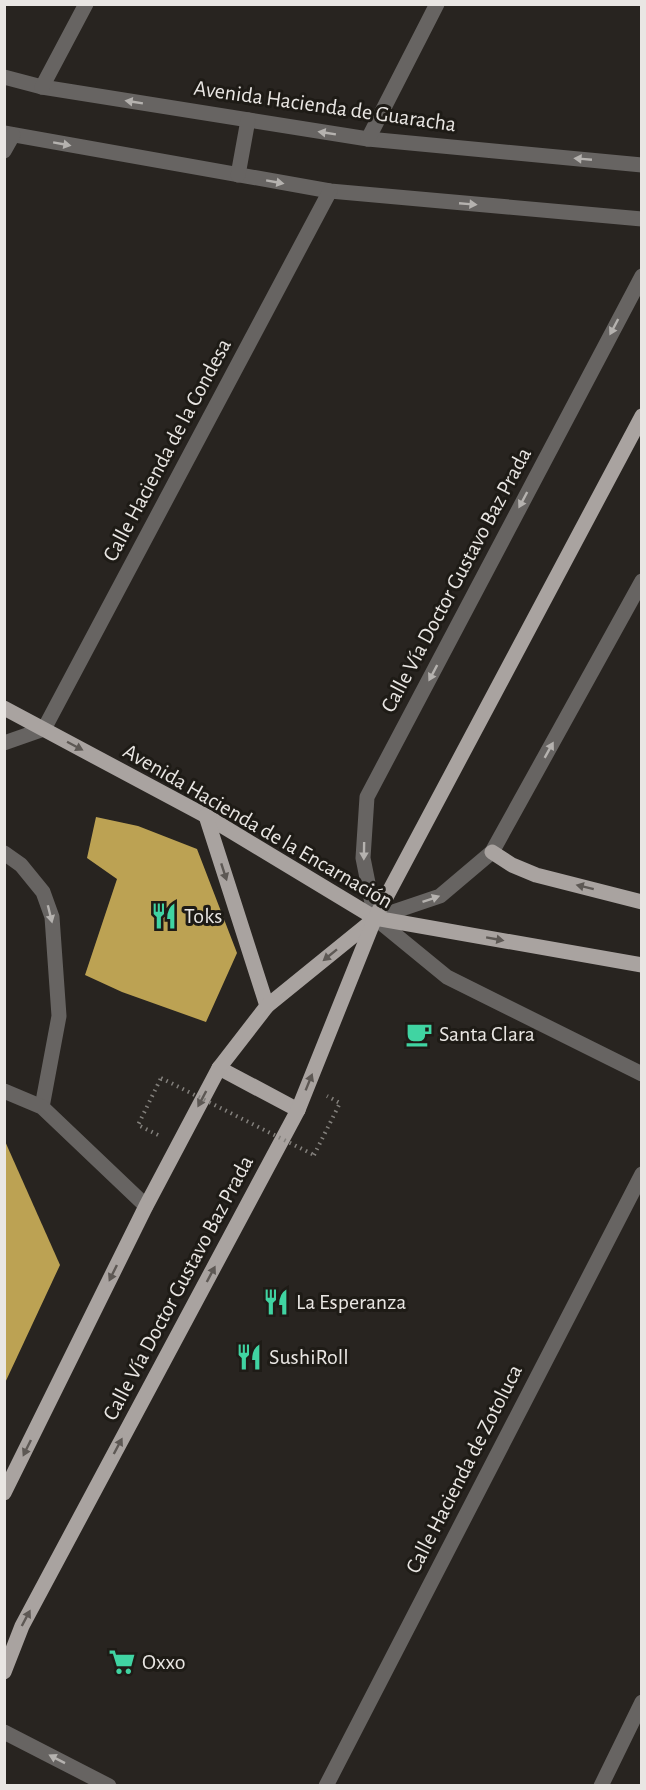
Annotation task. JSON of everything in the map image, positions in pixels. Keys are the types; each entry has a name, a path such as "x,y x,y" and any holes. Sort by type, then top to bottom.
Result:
{"main road":[{"name":"Calle Vía Doctor Gustavo Baz Prada","path":"4,1672 22,1626 298,1110 375,918 642,416"},
{"name":"Avenida Hacienda de la Encarnación","path":"4,708 206,816 375,918"},
{"path":"206,816 267,1006"},
{"path":"492,852 512,866 536,875 642,902"},
{"name":"Calle Vía Doctor Gustavo Baz Prada","path":"4,1493 146,1206 219,1068 267,1006 375,918"},
{"path":"375,918 642,965"},
{"path":"219,1068 298,1110"}],"street":[{"path":"42,87 86,4"},
{"path":"368,139 437,4"},
{"name":"Avenida Hacienda de Guaracha","path":"4,77 42,87 368,139 642,165"},
{"path":"238,175 248,120"},
{"path":"4,151 9,134 330,191 642,219"},
{"name":"Calle Hacienda de la Condesa","path":"44,729 330,191"},
{"name":"Calle Vía Doctor Gustavo Baz Prada","path":"642,276 367,797 363,858 375,918 440,896 492,852 642,581"},
{"path":"4,743 44,729"},
{"path":"4,853 21,865 43,892 52,917 59,1016 42,1107"},
{"name":"Avenida Hacienda de la Encarnación","path":"375,918 447,977 642,1074"},
{"path":"4,1091 42,1107 146,1206"},
{"name":"Calle Hacienda de Zotoluca","path":"326,1785 642,1174"},
{"path":"601,1785 642,1702"},
{"path":"4,1732 109,1785"}],"path":[{"path":"138,1125 161,1078 314,1155 340,1103"}],"building":[{"name":"Toks","path":"96,817 138,826 197,849 237,953 206,1022 122,992 85,975 117,879 87,858"},
{"path":"4,1139 60,1265 4,1385"}],"place":[{"name":"Toks","path":"164,916"},
{"name":"Santa Clara","path":"419,1034"},
{"name":"La Esperanza","path":"276,1302"},
{"name":"SushiRoll","path":"249,1357"},
{"name":"Oxxo","path":"122,1662"}]}
